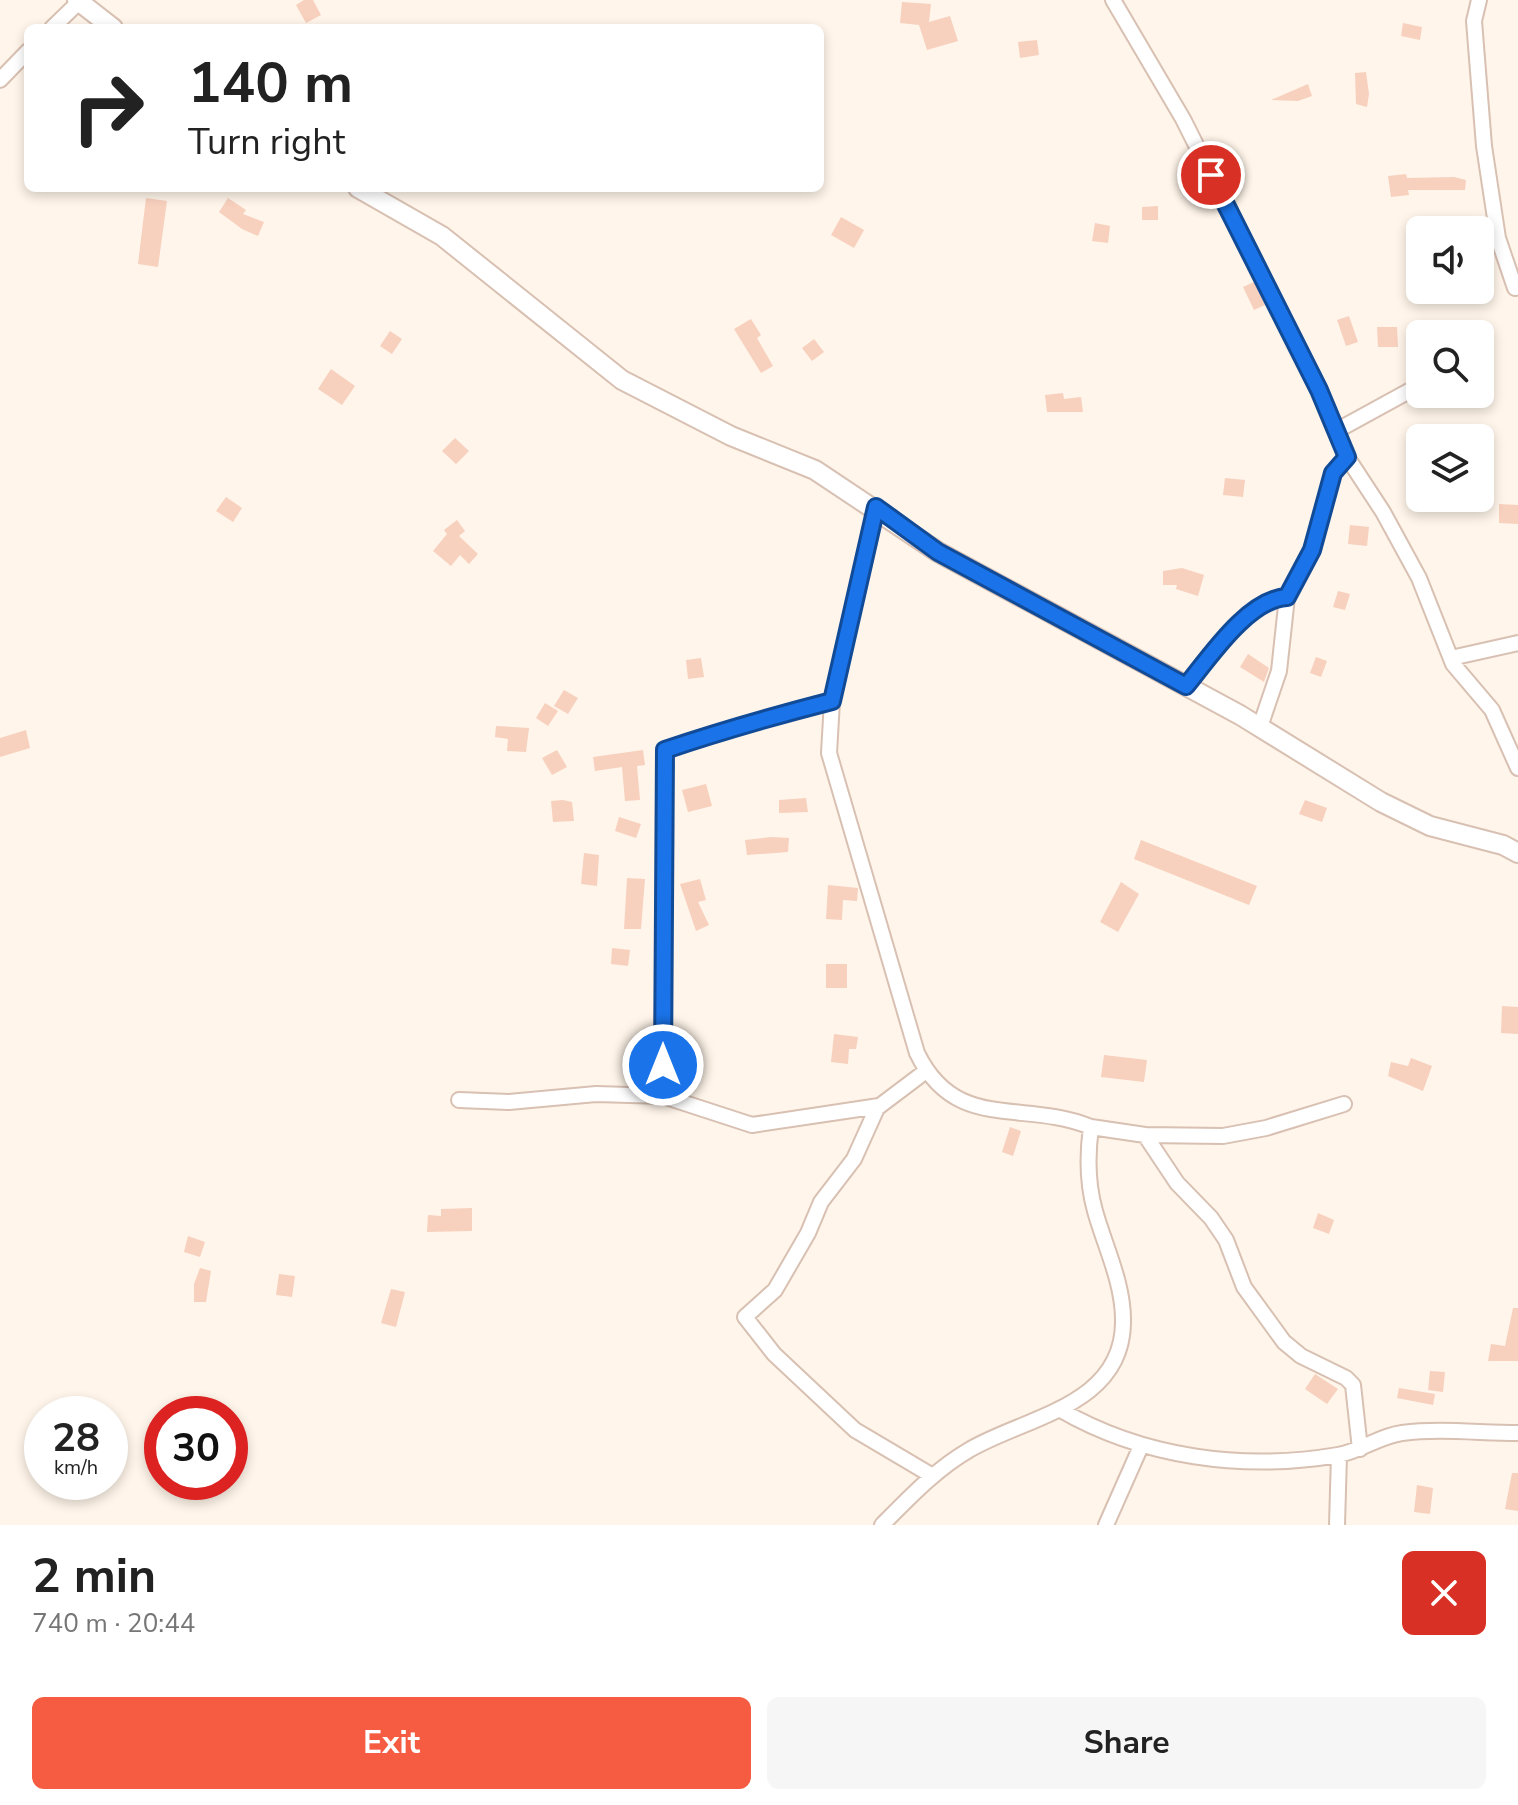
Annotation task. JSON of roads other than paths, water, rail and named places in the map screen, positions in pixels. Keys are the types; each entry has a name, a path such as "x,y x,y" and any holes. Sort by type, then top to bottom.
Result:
{"street":[{"path":"56,24 79,0 108,24"},
{"path":"1113,0 1183,119 1347,457 1383,512 1419,578 1451,658 1492,710 1518,768"},
{"path":"1479,0 1474,21 1484,146 1498,238 1515,288"},
{"path":"0,80 24,55"},
{"path":"365,192 442,236 622,380 731,436 815,470 876,507 938,552 1260,727 1381,802 1430,826 1503,845 1518,853"},
{"path":"1336,431 1406,393"},
{"path":"1260,727 1279,671 1287,597 1312,550 1333,473 1347,457"},
{"path":"876,507 832,701 829,753 898,991 926,1071 943,1091 964,1104 1145,1135 1223,1136 1266,1128 1344,1104"},
{"path":"1186,686 1240,621 1277,598 1287,597"},
{"path":"1451,658 1518,643"},
{"path":"663,1096 665,750 736,726 750,725 761,718 832,701"},
{"path":"926,1071 879,1106 854,1159 821,1202 808,1233 775,1290 745,1317 774,1354 855,1430 931,1475"},
{"path":"459,1100 509,1102 596,1094 663,1096 752,1125 879,1106"},
{"path":"882,1525 931,1475 972,1448 1059,1409 1101,1380 1121,1344 1123,1321 1117,1279 1089,1185 1091,1127"},
{"path":"1145,1135 1177,1183 1211,1218 1226,1240 1244,1287 1284,1342 1301,1356 1346,1378 1353,1385 1360,1449"},
{"path":"1059,1409 1090,1427 1141,1446 1189,1457 1240,1460 1339,1455 1403,1433 1518,1433"},
{"path":"1106,1525 1141,1446"},
{"path":"1337,1525 1339,1455"}]}
